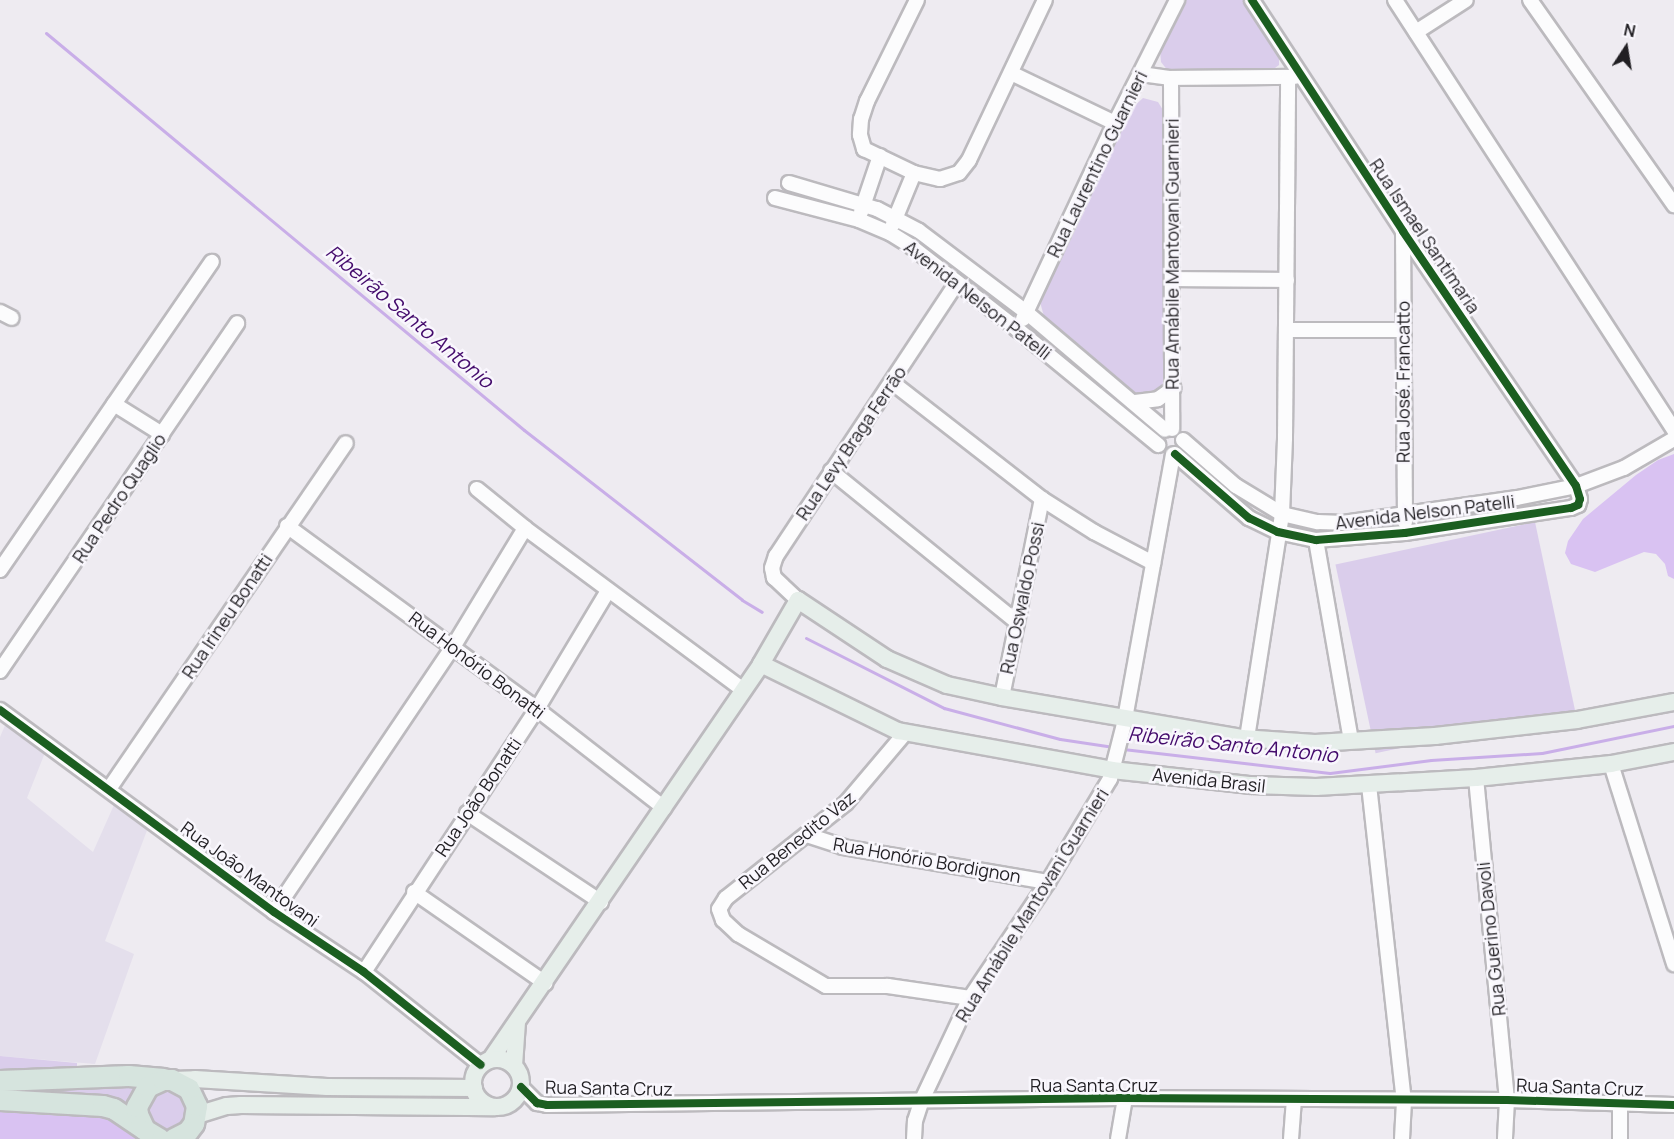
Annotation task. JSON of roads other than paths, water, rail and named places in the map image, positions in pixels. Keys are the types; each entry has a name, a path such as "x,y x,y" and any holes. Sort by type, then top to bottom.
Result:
{"highway":[{"path":"0,1081 129,1076 172,1080 182,1084 194,1097 197,1115 188,1132 174,1139"},
{"path":"153,1136 138,1115 137,1107 143,1093 155,1083 172,1080"},
{"path":"0,1102 103,1106 114,1109 153,1136"}],"main road":[{"path":"495,1107 481,1101 474,1088 474,1075 546,982 601,902 742,689 761,664 798,600 858,641 906,669 947,685 1125,721 1247,738 1315,743 1520,728 1674,702"},
{"name":"Avenida Brasil","path":"761,664 906,732 1251,785 1370,785 1476,778 1611,764 1674,752"},
{"path":"514,1066 517,1021"},
{"path":"197,1115 234,1105 495,1107 508,1104 518,1094 521,1087 520,1076 514,1066 500,1059 486,1062"},
{"path":"172,1080 195,1079 327,1087 474,1088"},
{"path":"400,1088 400,1107"}],"street":[{"path":"917,0 861,119 861,144 864,150 914,173 940,179 959,173 969,160 1045,0"},
{"name":"Rua Laurentino Guarnieri","path":"1017,329 1115,123 1177,0"},
{"name":"Rua Ismael Santimaria","path":"1252,0 1295,77 1403,231 1576,486"},
{"path":"1395,0 1674,430"},
{"path":"1416,32 1466,0"},
{"path":"1530,0 1668,185 1674,205"},
{"path":"1011,72 1115,123"},
{"path":"1141,75 1171,78 1295,77 1287,280 1282,514 1247,738"},
{"name":"Rua Amábile Mantovani Guarnieri","path":"1169,429 1174,388 1171,78"},
{"path":"859,220 879,156"},
{"path":"890,233 914,173"},
{"name":"Avenida Nelson Patelli","path":"789,183 863,204 895,216 919,231 1026,312 1169,429"},
{"name":"Avenida Nelson Patelli","path":"775,198 859,220 890,233 933,262 1158,445"},
{"name":"Rua José. Francatto","path":"1403,231 1405,533"},
{"path":"0,570 212,262"},
{"path":"1174,279 1287,280"},
{"name":"Rua Levy Braga Ferrão","path":"798,600 776,581 772,575 773,564 831,471 957,283"},
{"name":"Rua Pedro Quaglio","path":"0,671 237,323"},
{"path":"1286,330 1403,330"},
{"path":"892,383 1042,499 1094,532 1153,563"},
{"path":"1135,402 1158,399 1174,388"},
{"path":"114,404 162,434"},
{"path":"1169,429 1179,432 1183,440 1182,447 1174,454 1164,453 1158,445 1159,435 1169,429"},
{"name":"Avenida Nelson Patelli","path":"1183,440 1236,486 1282,514 1318,522 1343,523 1405,515 1576,486 1624,468 1674,439"},
{"name":"Rua Irineu Bonatti","path":"109,789 346,443"},
{"name":"Rua Amábile Mantovani Guarnieri","path":"914,1139 915,1121 921,1102 970,998 1048,882 1106,787 1125,721 1174,454"},
{"name":"Avenida Nelson Patelli","path":"1174,454 1249,518 1278,532 1316,540 1405,533 1574,507 1581,500 1576,486"},
{"path":"831,471 1017,622"},
{"path":"477,489 608,591 742,689"},
{"name":"Rua Oswaldo Possi","path":"1002,697 1042,499"},
{"name":"Rua Honório Bonatti","path":"288,526 537,709 664,808"},
{"path":"273,912 453,647 525,528"},
{"path":"1316,540 1352,741"},
{"name":"Rua João Bonatti","path":"364,972 414,892 537,709 608,591"},
{"name":"Rua João Mantovani","path":"0,710 273,912 364,972 486,1062"},
{"name":"Rua Benedito Vaz","path":"906,732 887,758 846,804 726,898 718,909 723,920 738,934 826,986 888,986 970,998"},
{"path":"1611,764 1674,964"},
{"name":"Rua Guerino Davoli","path":"1476,778 1507,1100 1505,1139"},
{"path":"1370,785 1404,1101 1401,1139"},
{"path":"467,813 601,902"},
{"name":"Rua Honório Bordignon","path":"807,835 843,847 1048,882"},
{"path":"414,892 546,982"},
{"name":"Rua Santa Cruz","path":"521,1087 537,1103 547,1105 1125,1098 1507,1100 1674,1105"},
{"path":"1118,1139 1125,1098"},
{"path":"1291,1139 1294,1099"},
{"path":"1620,1104 1620,1139"}],"waterway":[{"name":"Ribeirão Santo Antonio","path":"46,33 524,430 742,600 762,612"},
{"name":"Ribeirão Santo Antonio","path":"806,638 944,708 1060,739 1113,747"},
{"name":"Ribeirão Santo Antonio","path":"1123,749 1330,773 1431,760 1542,753 1674,726"}]}
